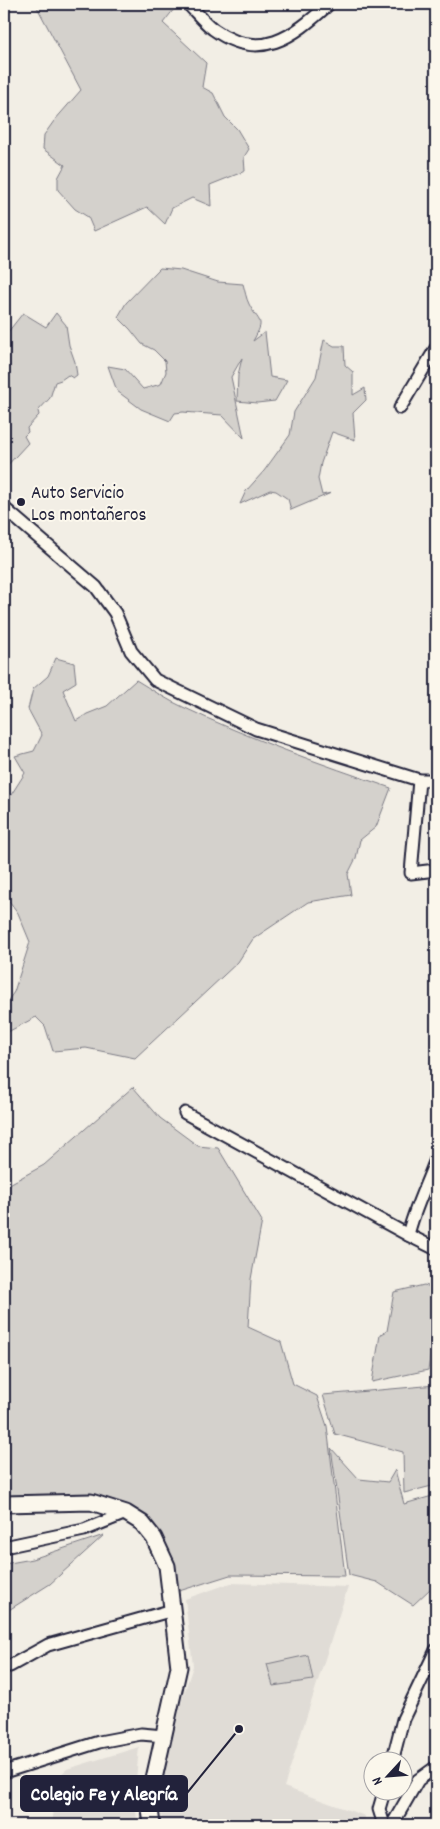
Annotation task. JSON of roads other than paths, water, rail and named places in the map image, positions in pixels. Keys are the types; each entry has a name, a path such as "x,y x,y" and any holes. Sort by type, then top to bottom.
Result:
{"street":[{"path":"188,4 212,28 228,38 252,45 270,44 284,40 329,4"},
{"path":"400,408 436,348"},
{"path":"4,508 96,587 115,613 131,651 155,680 256,729 419,780 436,780"},
{"path":"419,780 411,873 436,870"},
{"path":"185,1113 408,1235 436,1248"},
{"path":"408,1235 411,1220 425,1191 436,1158"},
{"path":"4,1504 91,1502 126,1513 142,1523 154,1538 167,1566 179,1667 149,1801 152,1825"},
{"path":"4,1547 84,1530 126,1513"},
{"path":"10,1666 48,1646 173,1610"},
{"path":"395,1752 403,1719 436,1650"},
{"path":"4,1772 99,1742 141,1734 164,1736"},
{"path":"392,1825 418,1780 436,1767"},
{"path":"381,1802 379,1809 384,1825"}],"place":[{"name":"Auto Servicio Los montañeros","path":"21,502"},
{"name":"Colegio Fe y Alegría","path":"239,1729"}]}
